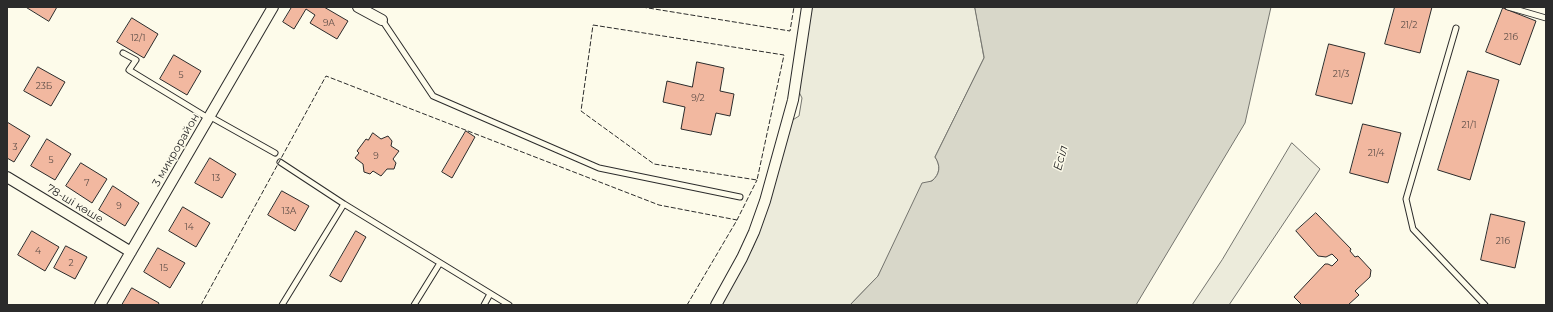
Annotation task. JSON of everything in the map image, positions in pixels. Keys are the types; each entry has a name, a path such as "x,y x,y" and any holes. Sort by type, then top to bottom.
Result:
{"street":[{"name":"3 микрорайон","path":"100,305 272,7"},
{"path":"358,7 382,20"},
{"path":"716,305 742,258 754,232 765,201 793,100 807,7"},
{"name":"78-ші көше","path":"7,177 130,252"}],"lane":[{"path":"1508,7 1546,18"},
{"path":"382,20 433,96 599,168 740,197"},
{"path":"1456,28 1406,199 1413,229 1485,305"},
{"path":"123,53 136,60 130,70 209,117 275,153"},
{"path":"280,162 344,204 509,305"},
{"path":"282,305 344,204"},
{"path":"414,305 440,263"},
{"path":"484,305 490,294"}],"shaded area":[{"path":"811,7 975,7 984,58 935,157 939,169 937,176 927,183 878,276 850,305 721,305 753,247 764,219 791,121 799,116 802,98 798,90"},
{"path":"1292,143 1320,169 1229,305 1192,305 1222,260"}],"water":[{"name":"Есіл","path":"975,7 1271,7 1245,123 1136,305 850,305 878,276 922,183 932,181 937,176 939,167 935,157 984,58"}],"building":[{"path":"26,7 57,7 49,21"},
{"path":"292,7 324,7 348,21 337,39 310,23 315,15 306,9 294,29 283,22"},
{"path":"1395,7 1432,7 1420,53 1385,44"},
{"path":"1503,8 1536,21 1520,65 1486,52"},
{"path":"132,18 158,34 144,58 117,42"},
{"path":"1329,44 1365,53 1352,104 1316,95"},
{"path":"174,55 201,71 187,95 160,79"},
{"path":"697,62 724,68 720,91 734,94 730,116 716,113 711,135 681,129 685,107 663,102 667,81 692,87"},
{"path":"38,67 65,82 51,106 24,91"},
{"path":"1468,71 1499,80 1470,180 1438,170"},
{"path":"7,122 30,136 14,162 7,158"},
{"path":"1363,124 1401,133 1388,183 1350,173"},
{"path":"466,131 475,137 452,178 442,172"},
{"path":"373,133 381,139 388,136 392,141 391,146 399,151 393,159 396,163 394,169 387,169 381,176 373,171 370,174 364,172 363,164 355,158 359,153 357,151 366,139 368,140"},
{"path":"47,139 71,154 55,180 31,166"},
{"path":"210,158 236,174 222,198 195,183"},
{"path":"81,163 107,179 92,203 66,186"},
{"path":"113,186 139,203 125,226 99,210"},
{"path":"282,191 309,206 295,231 268,215"},
{"path":"183,207 210,223 196,247 169,231"},
{"path":"1316,213 1351,249 1350,251 1355,257 1358,256 1371,270 1370,277 1355,291 1359,295 1348,305 1302,305 1294,297 1325,264 1332,266 1338,260 1332,254 1326,257 1318,256 1296,231"},
{"path":"1491,214 1525,222 1515,268 1481,260"},
{"path":"32,231 59,247 45,271 18,255"},
{"path":"356,231 366,237 341,282 330,276"},
{"path":"66,246 87,257 75,279 54,268"},
{"path":"158,248 185,263 170,288 144,272"},
{"path":"132,288 159,303 158,305 122,305"}],"fence":[{"path":"642,7 790,31 794,7"},
{"path":"593,25 784,55 757,180 654,164 581,111 593,25"},
{"path":"201,305 326,76 659,205 737,220"},
{"path":"687,305 737,220 757,180"}]}
